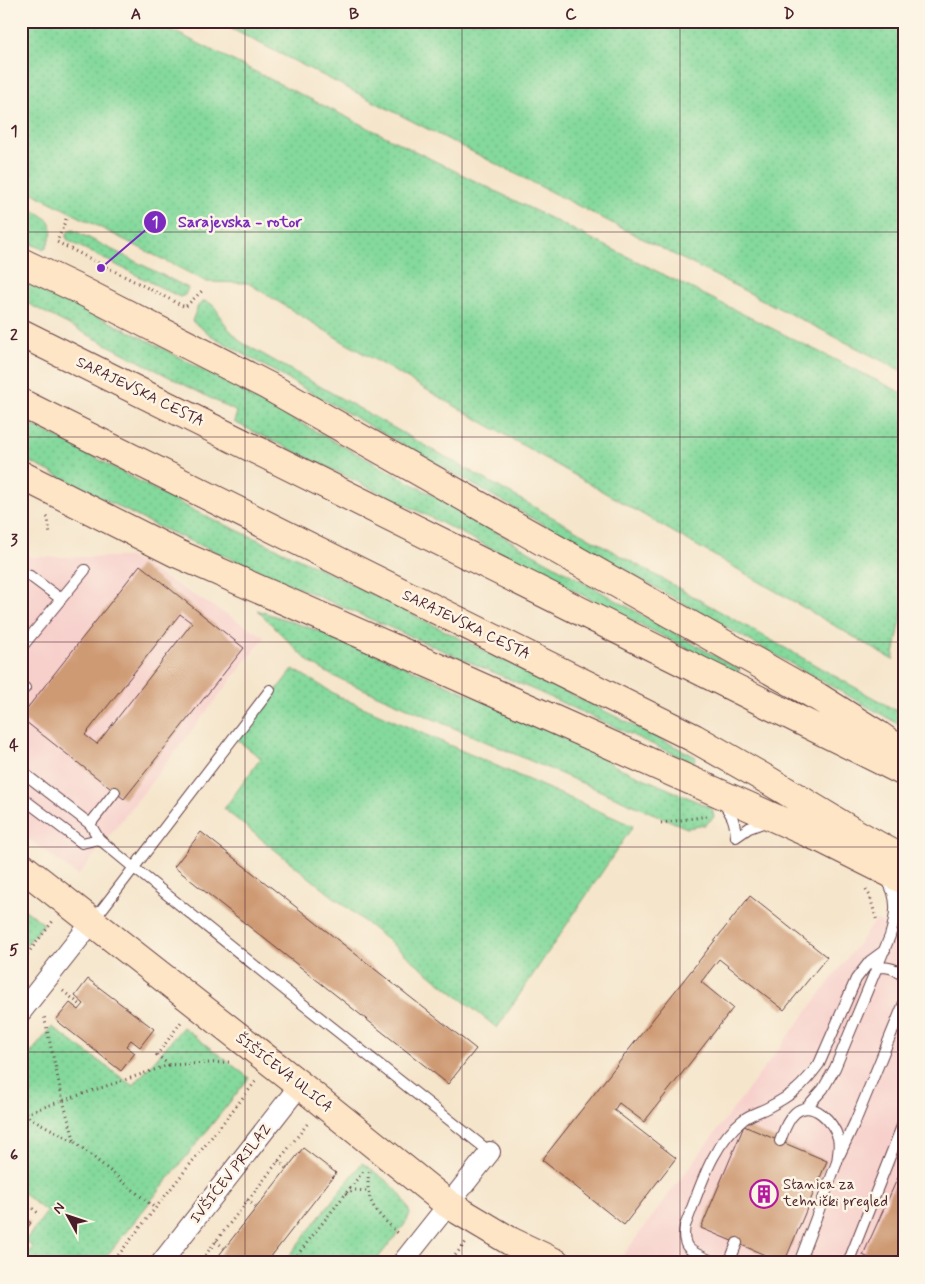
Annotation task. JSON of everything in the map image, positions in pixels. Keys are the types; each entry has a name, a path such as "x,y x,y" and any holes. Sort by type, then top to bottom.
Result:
{"main road":[{"path":"21,262 84,292 277,391 818,697 904,753"},
{"name":"SARAJEVSKA CESTA","path":"21,333 904,772"},
{"name":"SARAJEVSKA CESTA","path":"21,404 694,738 904,860"},
{"path":"21,475 176,552 824,840 869,875 904,880"},
{"name":"ŠIŠIĆEVA ULICA","path":"21,866 92,922 294,1093 448,1204 510,1241 556,1263"}],"street":[{"path":"21,1012 92,922"},
{"name":"IVŠIĆEV PRILAZ","path":"161,1263 294,1093"},
{"path":"402,1263 490,1152"}],"lane":[{"path":"21,648 85,570"},
{"path":"21,573 30,576 61,599"},
{"path":"21,685 25,688 21,692"},
{"path":"92,922 270,690"},
{"path":"21,771 90,824 99,839 134,868 292,996 490,1152"},
{"path":"90,824 115,792"},
{"path":"21,797 82,843 99,839"},
{"path":"806,1108 823,1089 834,1068 885,950 894,922 895,897 890,885 869,875"},
{"path":"716,1263 692,1251 685,1245 683,1236 685,1226 717,1150 729,1133 744,1118 778,1102 804,1084 819,1064 856,979 870,961 885,950"},
{"path":"877,967 888,967 904,978"},
{"path":"799,1263 836,1162 855,1122 904,1003"},
{"path":"780,1141 791,1117 797,1111 806,1108 818,1110 838,1136 839,1144 836,1162"},
{"path":"848,1263 904,1121"},
{"path":"729,1263 737,1243"}],"path":[{"path":"66,219 57,242 159,294 185,307 204,289"},
{"path":"39,514 48,518 50,535"},
{"path":"661,823 716,815"},
{"path":"869,875 870,896 877,922"},
{"path":"21,962 54,920 59,924"},
{"path":"60,989 82,1006"},
{"path":"43,1010 74,1142"},
{"path":"169,1066 157,1055 184,1018"},
{"path":"22,1115 169,1066 231,1062"},
{"path":"112,1263 259,1077"},
{"path":"199,1263 311,1119 294,1093"},
{"path":"22,1115 74,1142 155,1208"},
{"path":"278,1161 287,1168"},
{"path":"291,1263 370,1163"},
{"path":"369,1170 367,1191 371,1203 384,1219 404,1238"},
{"path":"346,1194 355,1190 367,1191"},
{"path":"21,1199 38,1212"},
{"path":"247,1200 256,1207"},
{"path":"216,1241 224,1248"}],"shaded area":[{"path":"21,553 32,557 129,557 265,637 78,876 21,833"},
{"path":"876,920 904,933 904,1263 617,1263"}],"green space":[{"path":"21,21 153,21 904,394 904,603 893,660 342,341 248,283 207,282 21,187"},
{"path":"216,21 904,21 904,372"},
{"path":"21,204 43,216 51,226 50,240 45,249 21,241"},
{"path":"73,230 188,288 185,295 180,297 69,241 66,237 68,232"},
{"path":"21,279 151,342 354,452 740,670 735,673 424,514 234,422 237,412 21,300"},
{"path":"204,301 212,304 241,342 904,715 904,727 212,336 192,321 198,306"},
{"path":"21,420 53,435 195,511 324,570 696,757 693,763 541,693 156,526 21,457"},
{"path":"257,610 337,637 584,744 613,765 712,808 714,817 705,825 687,828 333,676 309,662"},
{"path":"293,669 340,697 633,826 497,1028 224,809 261,758 237,740"},
{"path":"21,907 44,924 21,951"},
{"path":"52,1027 133,1086 183,1027 249,1078 101,1263 21,1263 33,1247 25,1241 47,1212 21,1192 21,1065"},
{"path":"362,1163 391,1185 407,1205 410,1214 405,1224 374,1263 283,1263"}],"building":[{"path":"140,565 244,648 124,799 21,718","holes":["180,614 192,623 97,744 85,735"]},
{"path":"201,832 476,1049 448,1084 174,867"},
{"path":"750,896 827,957 784,1010 719,959 701,982 733,1008 644,1122 619,1103 614,1110 676,1158 624,1225 542,1160"},
{"path":"88,979 154,1029 140,1047 131,1040 126,1046 135,1053 121,1071 56,1020 70,1003 79,1010 84,1004 75,996"},
{"name":"Stanica za tehnički pregled","path":"744,1126 827,1161 784,1263 701,1228"},
{"path":"303,1148 336,1173 266,1263 213,1263"},
{"path":"904,1164 904,1263 878,1263 863,1255"},
{"path":"21,1216 31,1223 21,1236"}],"place":[{"name":"Sarajevska - rotor","path":"101,268"},
{"name":"Stanica za tehnički pregled","path":"764,1194"}]}
